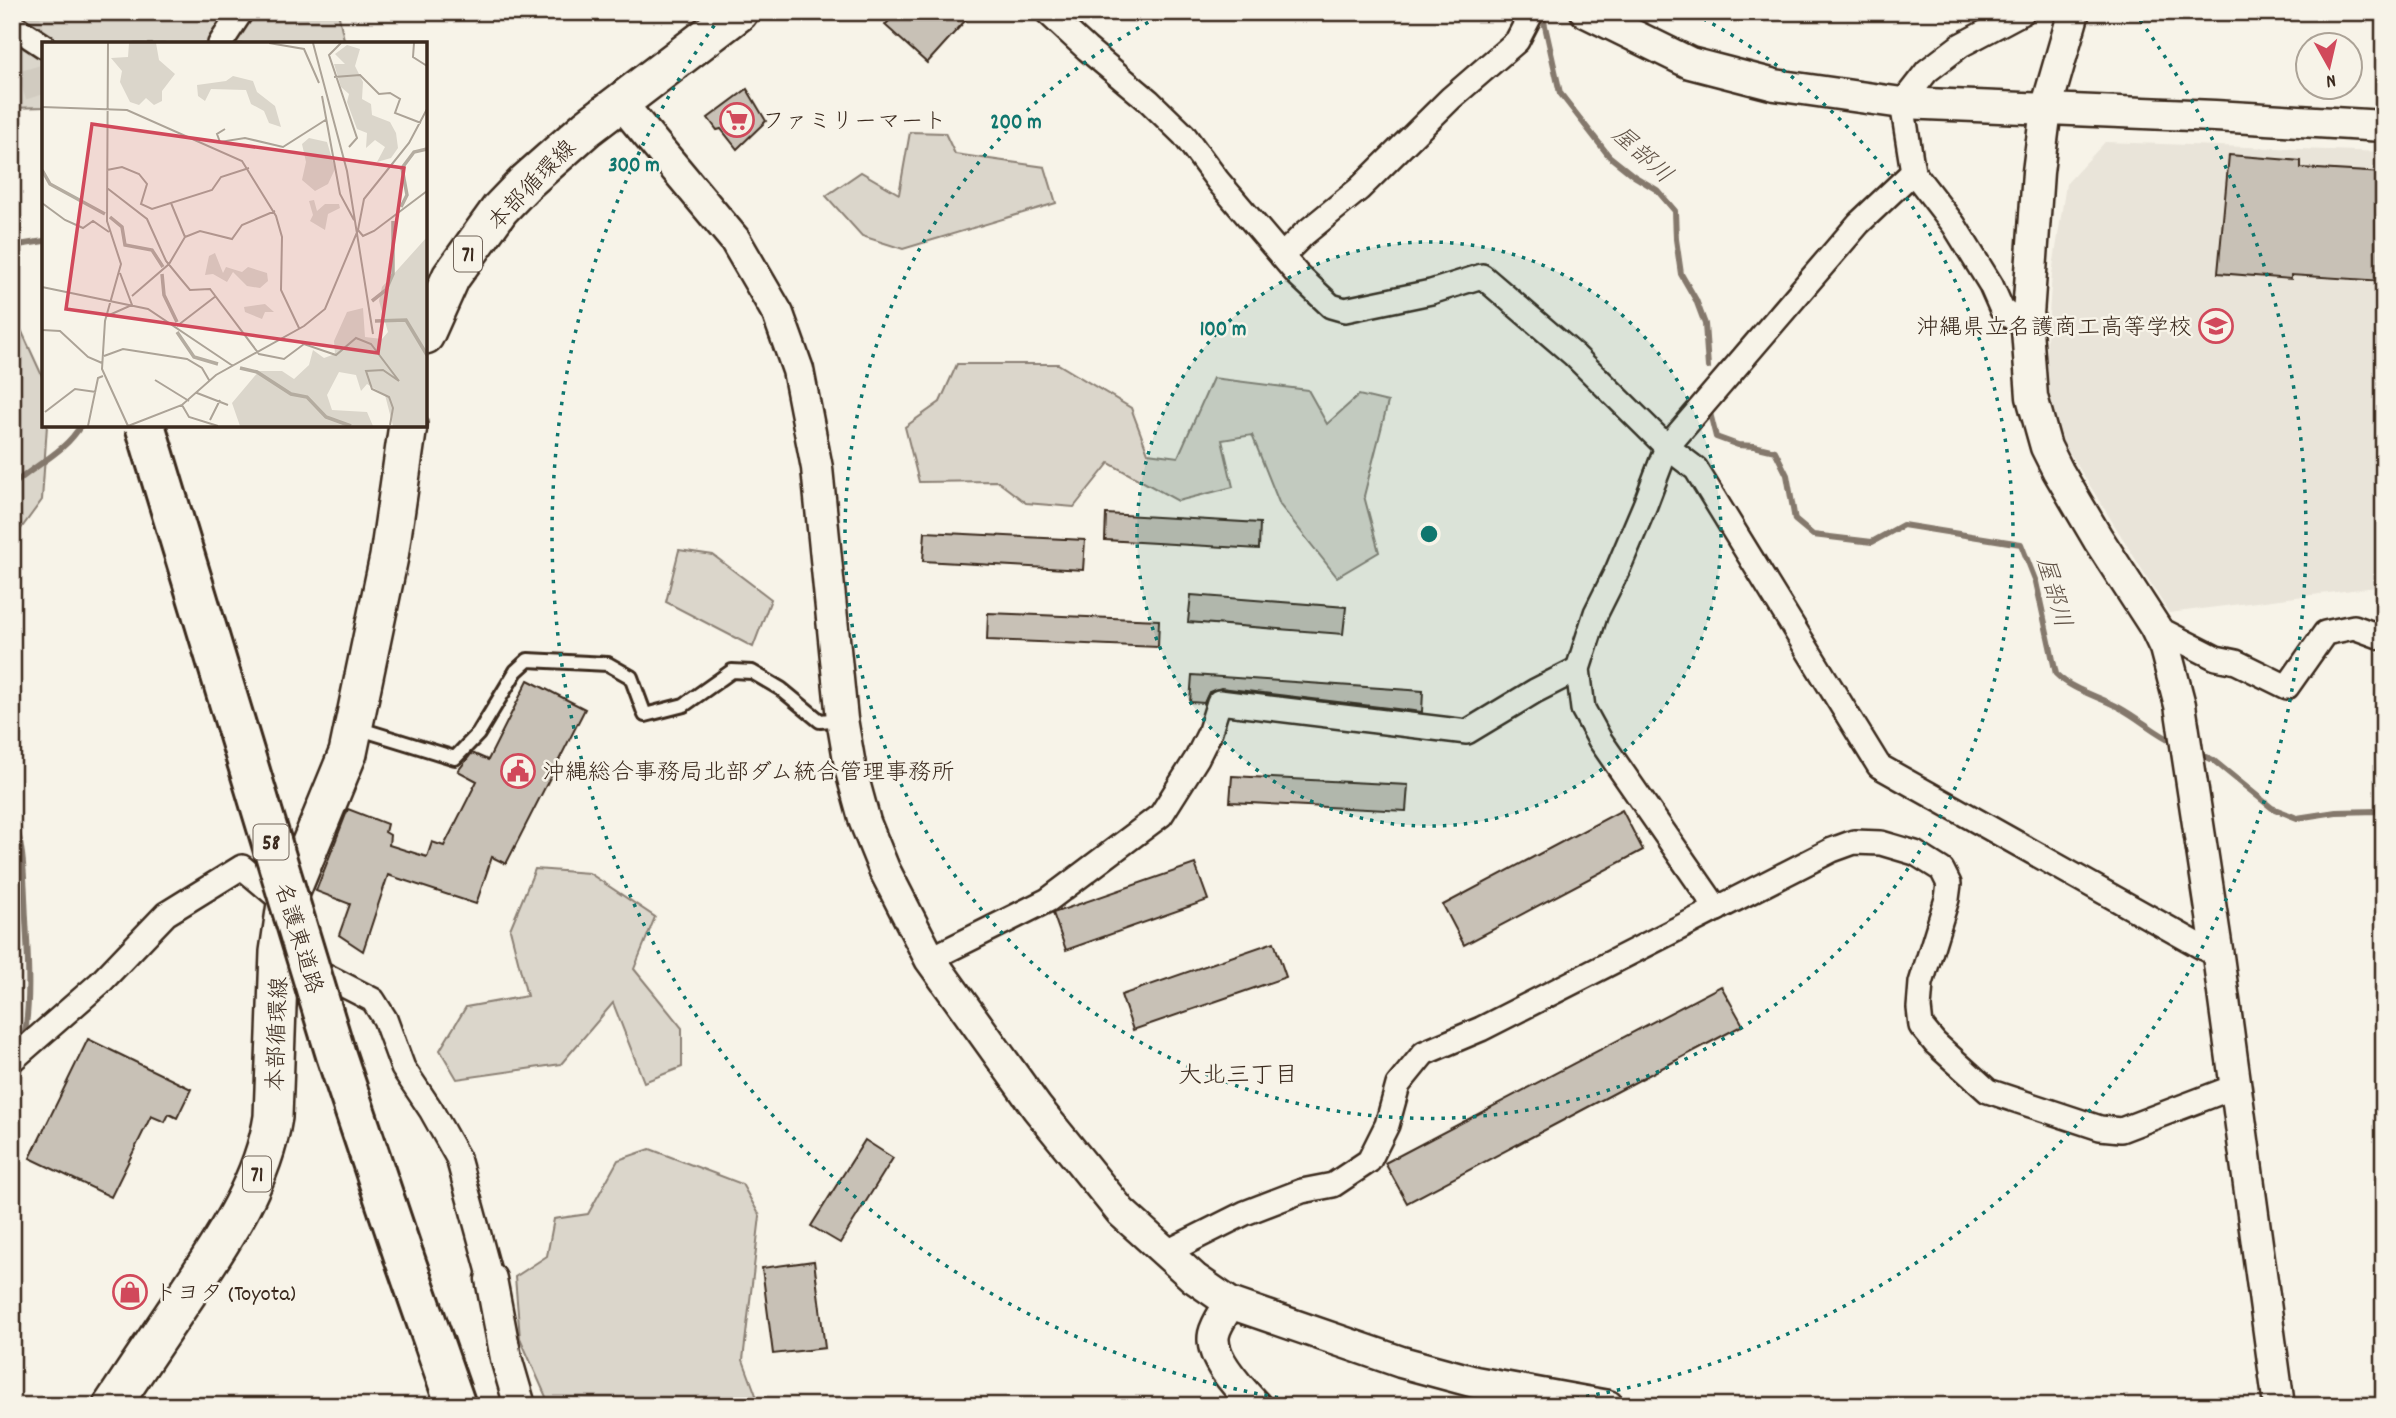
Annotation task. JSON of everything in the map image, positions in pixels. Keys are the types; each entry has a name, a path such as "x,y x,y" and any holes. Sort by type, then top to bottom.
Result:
{"highway":[{"name":"名護東道路","path":"146,427 336,1055 456,1406"}],"main road":[{"name":"本部循環線","path":"427,331 451,277 500,209 571,141 739,12"},
{"name":"本部循環線","path":"112,1406 216,1250 245,1200 269,1142 273,1116 279,951 286,904 348,753 390,557 408,427"}],"street":[{"path":"221,42 241,12"},
{"path":"1047,12 1184,135 1218,181 1282,256 1331,306 1345,310 1431,292 1482,276 1574,355 1667,447 1696,469 1880,766 2218,956"},
{"path":"1282,256 1359,189 1451,98 1517,41 1532,12"},
{"path":"1586,12 1690,63 1775,85 1902,103 2384,126"},
{"path":"2023,12 1961,45 1927,71 1902,103 1913,172 1954,225 2002,310 2027,329"},
{"path":"2074,12 2046,109 2038,172 2027,329 2032,397 2046,447 2098,539 2155,627 2165,648 2172,673 2187,748 2218,956 2279,1406"},
{"path":"12,25 42,45"},
{"path":"621,102 735,240 778,314 799,370 817,468 842,719 851,771 865,821 884,869 930,959 1037,1108 1121,1212 1194,1278 1230,1303 1401,1362 1475,1382 1608,1406"},
{"path":"1717,909 1600,740 1584,709 1578,669 1596,612 1617,571 1667,447 1859,223 1913,172"},
{"path":"2155,627 2216,658 2236,662 2287,687 2325,633 2354,627 2384,638"},
{"path":"930,959 1048,900 1161,815 1197,758 1209,734 1219,702 1467,732 1578,669"},
{"path":"1165,1253 1245,1213 1302,1191 1333,1185 1369,1161 1387,1125 1398,1085 1424,1054 1481,1029 1832,850 1854,842 1881,843 1915,853 1942,870 1949,884 1947,899 1921,983 1921,1027 1935,1044 1988,1091 2100,1128 2121,1130 2234,1087"},
{"path":"12,1060 100,983 166,914 242,867 286,904"},
{"path":"279,951 373,1000 385,1019 403,1068 458,1158 491,1279 506,1359 520,1406"},
{"path":"1230,1303 1214,1334 1216,1352 1231,1379 1256,1406"}],"lane":[{"path":"353,727 455,758 478,734 516,671 528,660 608,664 631,677 645,715 684,705 732,671 752,672 781,689 820,721 842,719"}],"shaded area":[{"path":"12,12 338,12 345,42 42,42 42,107 12,108"},
{"path":"910,132 945,133 955,154 1045,167 1056,203 903,249 862,236 826,196 861,172 899,194"},
{"name":"沖縄県立名護商工高等学校","path":"2105,142 2384,152 2384,586 2169,613 2064,444 2044,378 2052,274 2066,184"},
{"path":"12,310 42,376 42,427 47,427 42,500 12,541"},
{"path":"957,364 1058,364 1131,408 1148,453 1178,457 1213,378 1308,390 1327,424 1359,395 1388,402 1364,496 1379,552 1337,577 1280,505 1252,435 1222,440 1233,487 1178,501 1109,463 1074,507 1026,503 997,481 919,482 905,427 940,402"},
{"path":"679,550 713,555 771,599 753,647 666,602"},
{"path":"535,869 589,873 655,917 634,969 682,1028 682,1067 644,1082 613,1003 561,1064 457,1079 440,1050 466,1007 527,996 510,929"},
{"path":"650,1149 742,1184 760,1216 743,1360 760,1406 550,1406 520,1338 515,1277 547,1256 554,1219 588,1214 618,1160"}],"building":[{"path":"881,12 973,12 927,63 885,25 890,20"},
{"name":"ファミリーマート","path":"747,89 766,121 737,149 708,118"},
{"path":"2229,155 2301,161 2301,168 2384,173 2384,281 2291,275 2291,279 2218,273"},
{"path":"1106,514 1260,523 1259,549 1105,540"},
{"path":"925,532 1085,540 1083,570 923,561"},
{"path":"1191,595 1346,607 1343,634 1188,622"},
{"path":"988,613 1159,620 1158,647 987,640"},
{"path":"1192,675 1423,691 1422,712 1221,688 1209,692 1204,703 1190,702"},
{"path":"528,680 585,709 506,864 492,857 476,904 388,875 363,951 339,935 350,904 316,891 348,809 387,824 385,832 390,835 389,845 427,857 432,842 444,846 477,781 458,771 472,753 488,760"},
{"path":"1232,776 1408,785 1406,811 1230,802"},
{"path":"1622,810 1643,850 1464,945 1443,905"},
{"path":"1195,864 1208,900 1066,950 1053,913"},
{"path":"1274,942 1286,977 1133,1030 1121,995"},
{"path":"1721,986 1743,1025 1407,1203 1385,1163"},
{"path":"88,1039 191,1089 177,1118 169,1114 165,1122 151,1116 111,1197 30,1158"},
{"path":"865,1140 893,1158 840,1243 811,1226"},
{"path":"814,1261 825,1348 773,1354 762,1268"}],"waterway":[{"name":"屋部川","path":"1543,17 1560,93 1609,156 1657,190 1675,211 1681,274 1696,300 1705,324 1708,367"},
{"path":"12,246 42,241"},
{"name":"屋部川","path":"1710,413 1716,437 1738,445 1775,451 1787,475 1795,520 1813,535 1872,542 1903,525 2021,544 2036,582 2056,674 2078,689 2120,708 2176,743"},
{"path":"12,486 58,451 80,427"},
{"name":"屋部川","path":"2196,752 2213,760 2272,808 2297,818 2336,812 2384,813"},
{"path":"12,812 22,851 24,878 28,979 24,1039"},
{"path":"12,1391 19,1406"}],"tunnel":[{"path":"19,12 42,87"}],"place":[{"name":"ファミリーマート","path":"737,120"},
{"name":"沖縄県立名護商工高等学校","path":"2216,326"},
{"name":"沖縄総合事務局北部ダム統合管理事務所","path":"518,771"},
{"name":"トヨタ (Toyota)","path":"130,1292"}],"district":[{"name":"大北三丁目","path":"1238,1074"}]}
